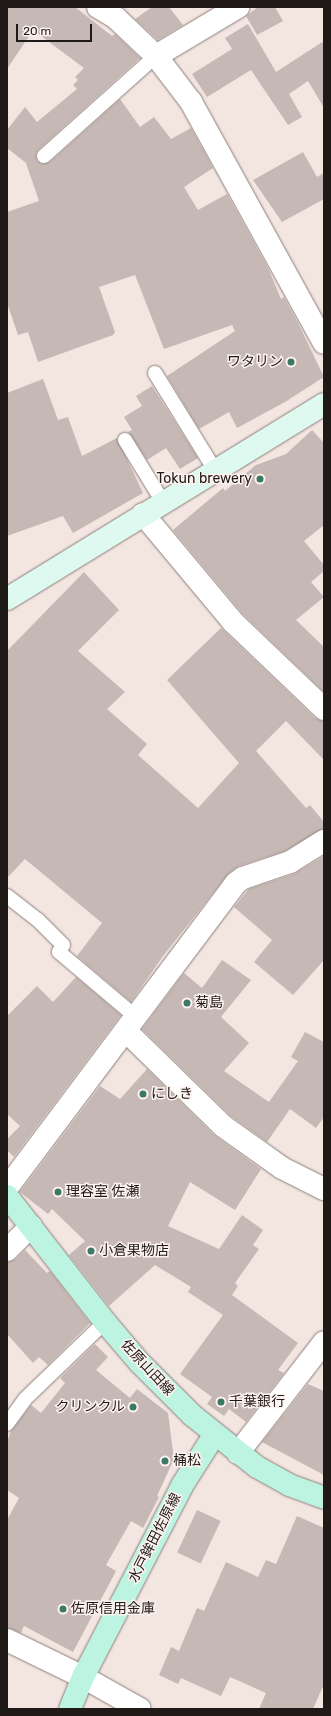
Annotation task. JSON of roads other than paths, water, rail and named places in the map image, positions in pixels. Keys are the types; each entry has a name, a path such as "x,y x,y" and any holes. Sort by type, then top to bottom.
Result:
{"main road":[{"name":"佐原山田線","path":"7,1196 105,1322 140,1363 214,1434 238,1453 289,1485 324,1498"},
{"name":"水戸鉾田佐原線","path":"70,1709 83,1678 183,1484 214,1434"}],"street":[{"path":"98,7 116,18 156,56 191,102 324,342"},
{"path":"156,56 238,7"},
{"path":"7,599 324,404"},
{"path":"143,514 233,622 324,709"},
{"path":"7,1188 236,883 243,878 290,862 324,840"},
{"path":"131,1024 223,1126 282,1168 324,1189"},
{"path":"7,1250 31,1226"},
{"path":"238,1453 324,1342"},
{"path":"7,1640 83,1678 140,1709"}],"lane":[{"path":"44,156 156,56"},
{"path":"155,373 215,470"},
{"path":"125,440 163,502"},
{"path":"7,896 38,920 63,945 58,952 131,1024"},
{"path":"7,1424 26,1399 105,1322"}],"place":[{"name":"ワタリン","path":"291,362"},
{"name":"Tokun brewery","path":"260,479"},
{"name":"菊島","path":"187,1003"},
{"name":"にしき","path":"143,1094"},
{"name":"理容室 佐瀬","path":"58,1192"},
{"name":"小倉果物店","path":"91,1251"},
{"name":"千葉銀行","path":"221,1402"},
{"name":"クリンクル","path":"133,1407"},
{"name":"桶松","path":"165,1461"},
{"name":"佐原信用金庫","path":"63,1609"}]}
